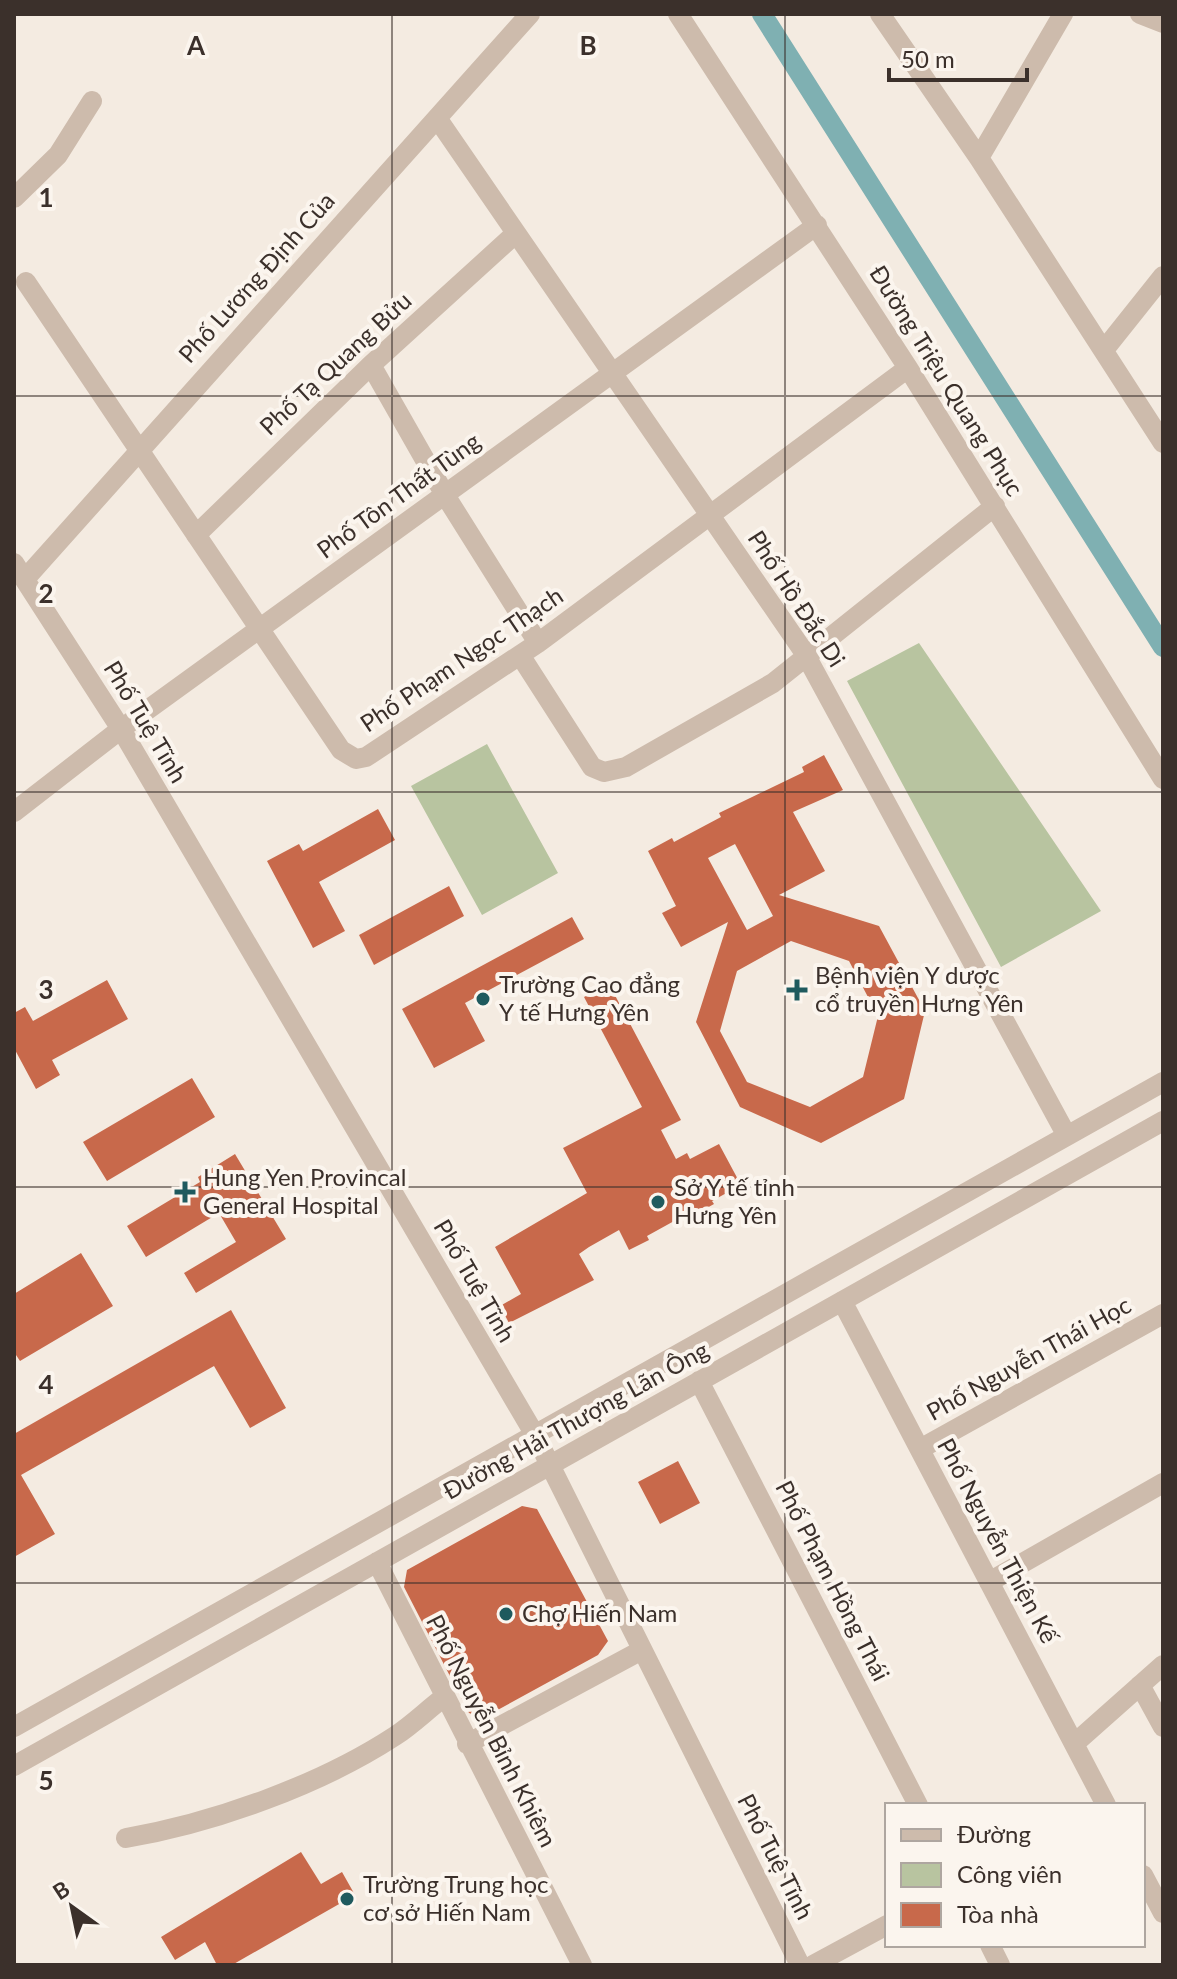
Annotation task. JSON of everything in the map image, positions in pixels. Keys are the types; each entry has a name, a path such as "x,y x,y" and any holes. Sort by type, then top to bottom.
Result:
{"street":[{"name":"Phố Lương Định Của","path":"19,571 139,449 530,14"},
{"name":"Đường Triệu Quang Phục","path":"678,14 908,368 1163,779"},
{"path":"880,14 979,158 1163,443"},
{"path":"979,158 1063,14"},
{"path":"1140,14 1163,23"},
{"path":"14,198 58,155 92,101"},
{"name":"Phố Hồ Đắc Di","path":"437,118 514,235 806,656 1067,1136"},
{"name":"Phố Tôn Thất Tùng","path":"14,812 121,729 817,225"},
{"name":"Phố Tạ Quang Bửu","path":"196,535 371,365 514,235"},
{"path":"1104,350 1163,276"},
{"name":"Phố Phạm Ngọc Thạch","path":"26,282 341,750 356,759 366,757 538,643 908,368"},
{"path":"371,365 445,495 538,643"},
{"path":"520,655 592,767 604,772 626,767 773,683 995,506"},
{"name":"Phố Tuệ Tĩnh","path":"19,571 121,729 535,1435 800,1965"},
{"name":"Đường Hải Thượng Lãn Ông","path":"14,1727 1163,1082"},
{"name":"Đường Hải Thượng Lãn Ông","path":"14,1766 1163,1121"},
{"path":"939,1208 955,1237"},
{"name":"Phố Nguyễn Thiện Kế","path":"842,1301 1105,1803"},
{"name":"Phố Nguyễn Thái Học","path":"920,1449 1163,1314"},
{"name":"Phố Phạm Hồng Thái","path":"699,1381 917,1803"},
{"path":"989,1582 1163,1483"},
{"name":"Phố Nguyễn Bỉnh Khiêm","path":"377,1562 443,1698 582,1965"},
{"path":"193,1627 211,1656"},
{"path":"467,1744 642,1650"},
{"path":"1074,1744 1163,1665"},
{"path":"1140,1685 1163,1727"},
{"path":"126,1838 171,1830 306,1783 395,1736 443,1698"},
{"path":"1145,1879 1163,1913"},
{"path":"813,1965 885,1926"},
{"path":"991,1947 1000,1965"}],"green space":[{"path":"919,643 1101,911 1001,967 847,681"},
{"path":"487,744 558,873 482,915 411,786"}],"building":[{"path":"824,755 843,790 793,812 825,871 779,895 879,926 925,1011 904,1099 821,1143 740,1107 696,1022 728,922 681,947 662,913 676,906 648,851 672,838 674,842 721,817 719,813 804,772 802,767","holes":["735,844 773,916 747,930 708,858","791,941 849,961 878,1016 863,1077 810,1107 747,1082 720,1031 737,971"]},
{"path":"378,809 395,840 319,882 345,931 313,948 267,861 299,844 303,851"},
{"path":"449,886 464,916 374,965 359,935"},
{"path":"572,917 584,939 465,1003 485,1041 434,1068 402,1009"},
{"path":"107,980 128,1019 52,1060 60,1075 36,1089 14,1048 14,1013 25,1007 33,1021"},
{"path":"609,984 681,1120 661,1130 676,1159 687,1153 690,1159 719,1144 741,1185 696,1214 694,1210 647,1236 649,1240 629,1250 619,1230 589,1247 579,1254 594,1280 509,1323 500,1306 521,1294 495,1247 587,1193 563,1148 642,1107 584,997"},
{"path":"192,1078 215,1117 107,1181 83,1142"},
{"path":"235,1154 286,1239 196,1293 184,1273 236,1242 219,1213 146,1257 127,1226 200,1182 198,1177"},
{"path":"81,1253 113,1306 20,1361 14,1352 14,1294"},
{"path":"231,1310 286,1408 250,1428 214,1366 21,1475 55,1534 14,1557 14,1434"},
{"path":"678,1461 700,1503 660,1524 638,1482"},
{"name":"Chợ Hiến Nam","path":"522,1506 537,1509 608,1641 598,1655 483,1718 469,1713 404,1587 407,1570"},
{"path":"301,1852 321,1884 342,1872 355,1895 232,1965 217,1965 205,1942 175,1960 161,1937"}],"waterway":[{"path":"762,14 1163,647"}],"place":[{"name":"Bệnh viện Y dược cổ truyền Hưng Yên","path":"797,990"},
{"name":"Trường Cao đẳng Y tế Hưng Yên","path":"483,999"},
{"name":"Hung Yen Provincal General Hospital","path":"185,1192"},
{"name":"Sở Y tế tỉnh Hưng Yên","path":"658,1202"},
{"name":"Chợ Hiến Nam","path":"506,1614"},
{"name":"Trường Trung học cơ sở Hiến Nam","path":"347,1899"}]}
